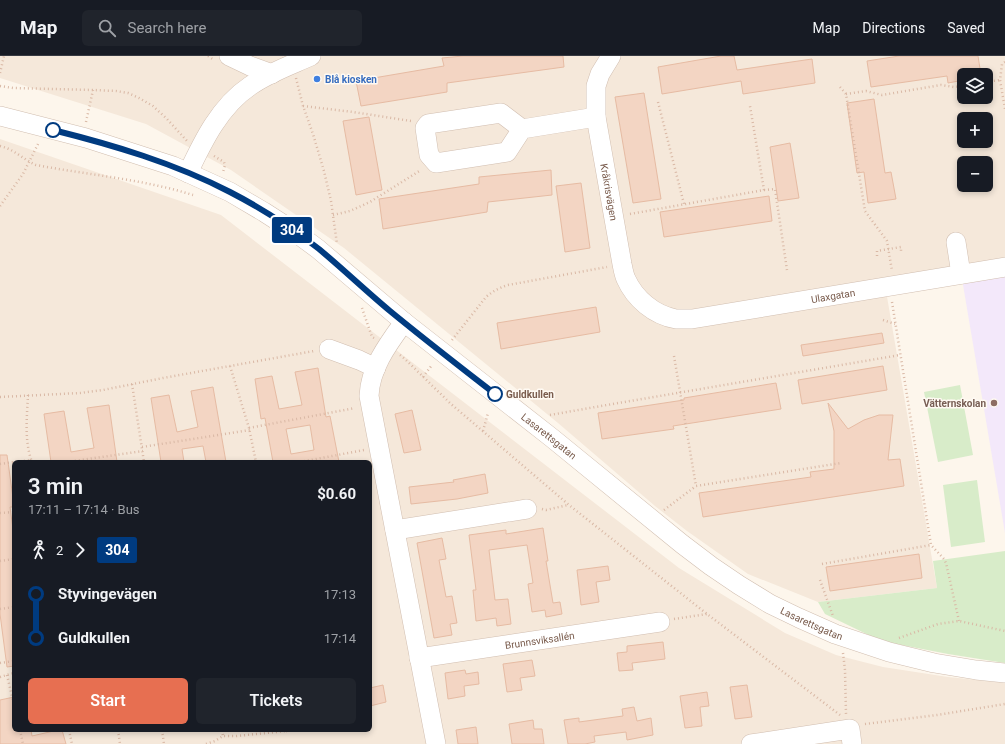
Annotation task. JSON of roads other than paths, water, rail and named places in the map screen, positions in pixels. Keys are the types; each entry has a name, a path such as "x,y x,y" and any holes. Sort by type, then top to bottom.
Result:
{"street":[{"path":"229,56 272,74"},
{"path":"188,173 209,131 235,98 250,86 311,56"},
{"name":"Kråkrisvägen","path":"611,56 600,74 596,86 596,117 622,264 626,278 635,294 647,306 662,315"},
{"path":"522,129 507,152 436,163 429,154 425,128 428,124 501,113 522,129 596,117"},
{"name":"Lasarettsgatan","path":"0,116 86,138 173,166 230,192 264,212 318,249 442,353 552,438 711,566 739,586 770,604 835,634 890,652 934,663 1005,673"},
{"path":"956,242 961,274"},
{"name":"Ulaxgatan","path":"662,315 677,319 692,319 1005,267"},
{"path":"404,322 387,346 380,359 370,386 369,396 436,744"},
{"path":"329,349 360,360 376,368"},
{"path":"395,530 527,509"},
{"name":"Brunnsviksallén","path":"419,658 660,622"},
{"path":"751,744 852,729"}],"place":[{"name":"Blå kiosken","path":"317,79"},
{"name":"Guldkullen","path":"495,394"},
{"name":"Vätternskolan","path":"994,403"}]}
